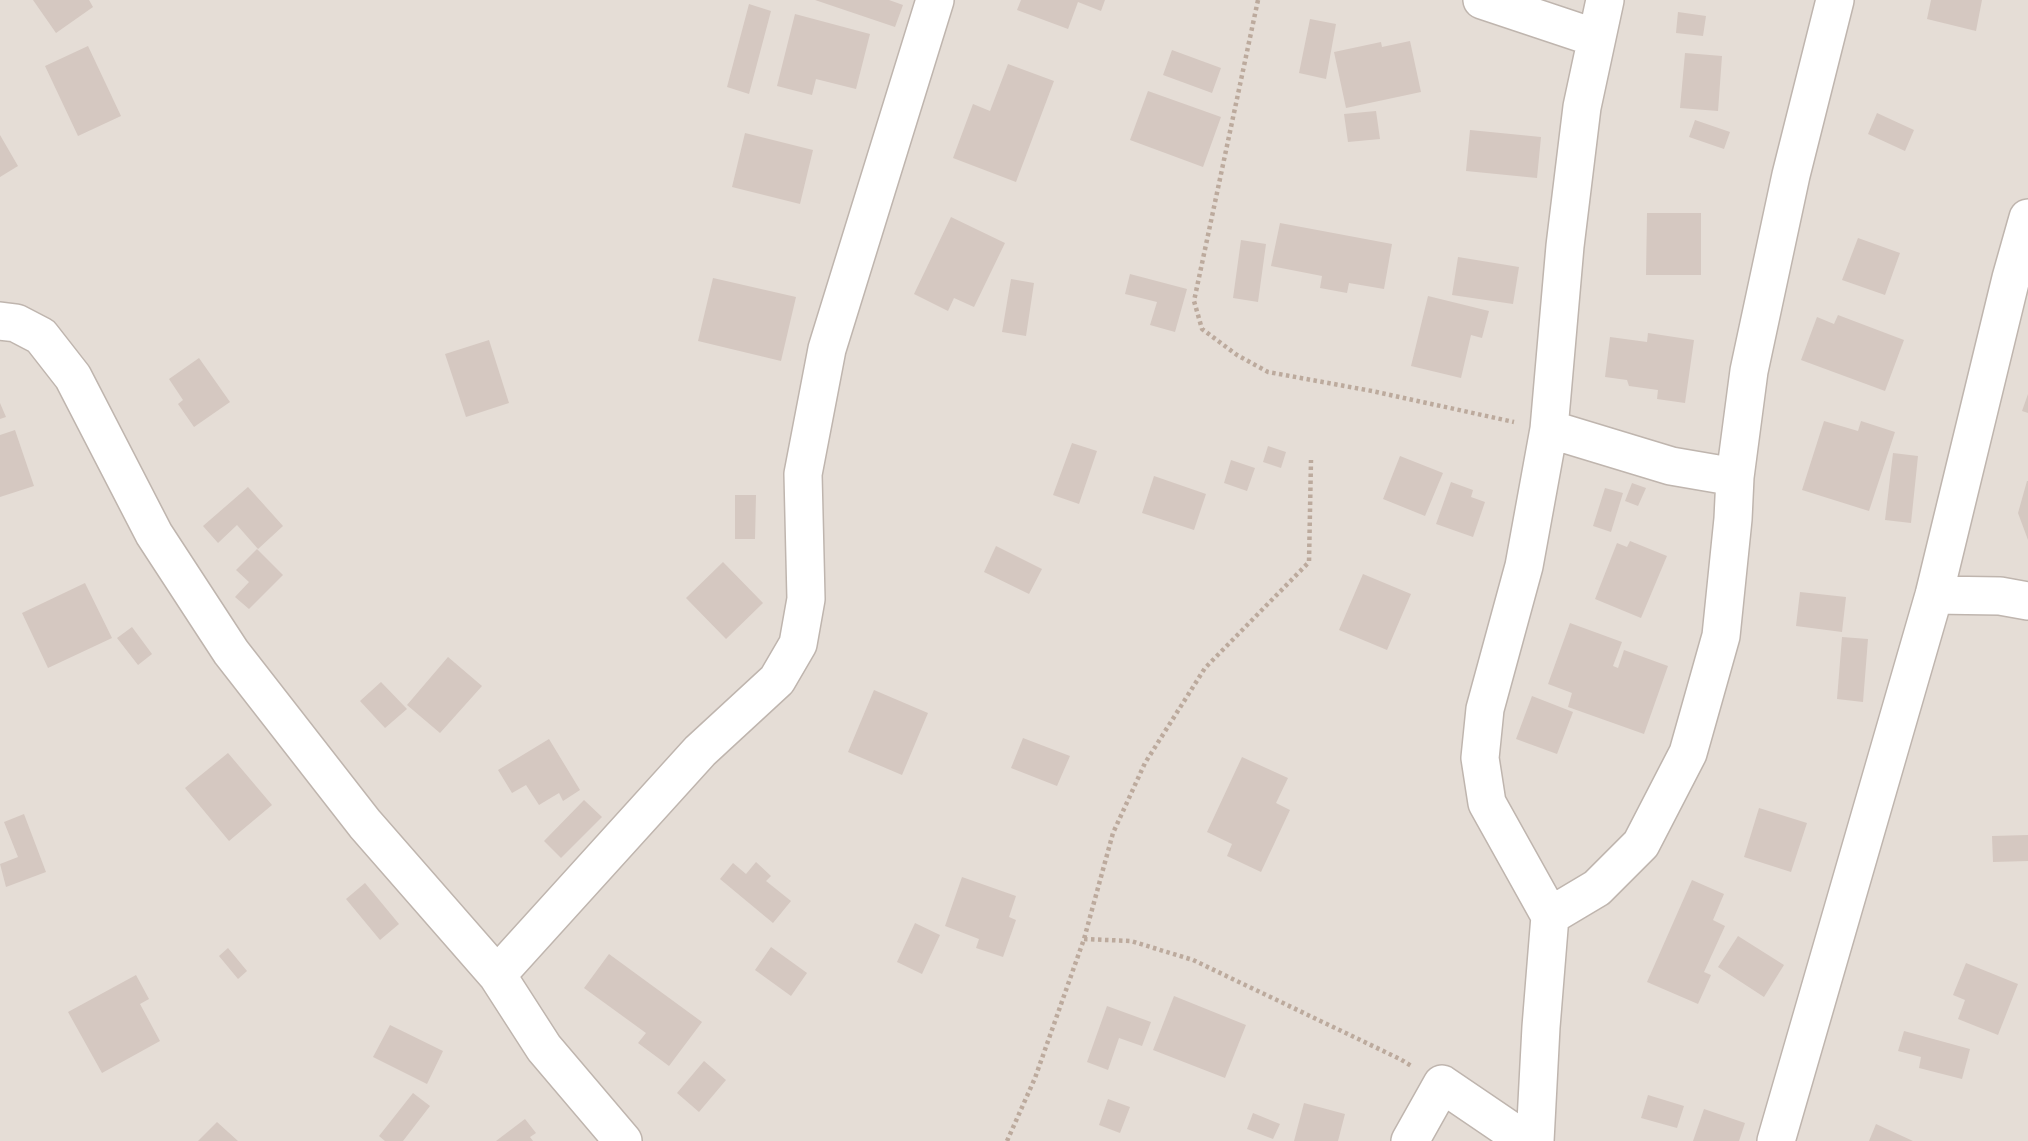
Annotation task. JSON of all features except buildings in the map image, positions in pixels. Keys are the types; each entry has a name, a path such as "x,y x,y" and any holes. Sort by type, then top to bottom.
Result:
{"street":[{"path":"497,975 700,751 777,680 798,644 806,599 803,474 827,349 935,0"},
{"path":"1482,0 1596,38"},
{"path":"1535,1141 1550,916 1487,803 1480,758 1485,709 1524,566 1549,429 1582,107 1605,0"},
{"path":"1550,916 1597,888 1641,844 1688,752 1721,636 1735,477 1749,371 1791,175 1835,0"},
{"path":"1776,1141 1934,596 2020,279 2028,218"},
{"path":"0,321 16,323 41,336 73,377 154,534 231,652 365,824 497,975 544,1048 623,1141"},
{"path":"1549,429 1671,466 1735,477"},
{"path":"1934,596 2000,596 2028,601"},
{"path":"1410,1141 1442,1084 1526,1141"}],"path":[{"path":"1258,0 1194,301 1202,329 1237,355 1268,372 1549,429"},
{"path":"1007,1141 1035,1077 1084,939 1113,833 1145,763 1205,668 1309,562 1311,460"},
{"path":"1084,939 1131,941 1193,960 1400,1059 1442,1084"}],"shaded area":[{"path":"0,0 2028,0 2028,1141 0,1141"}]}
